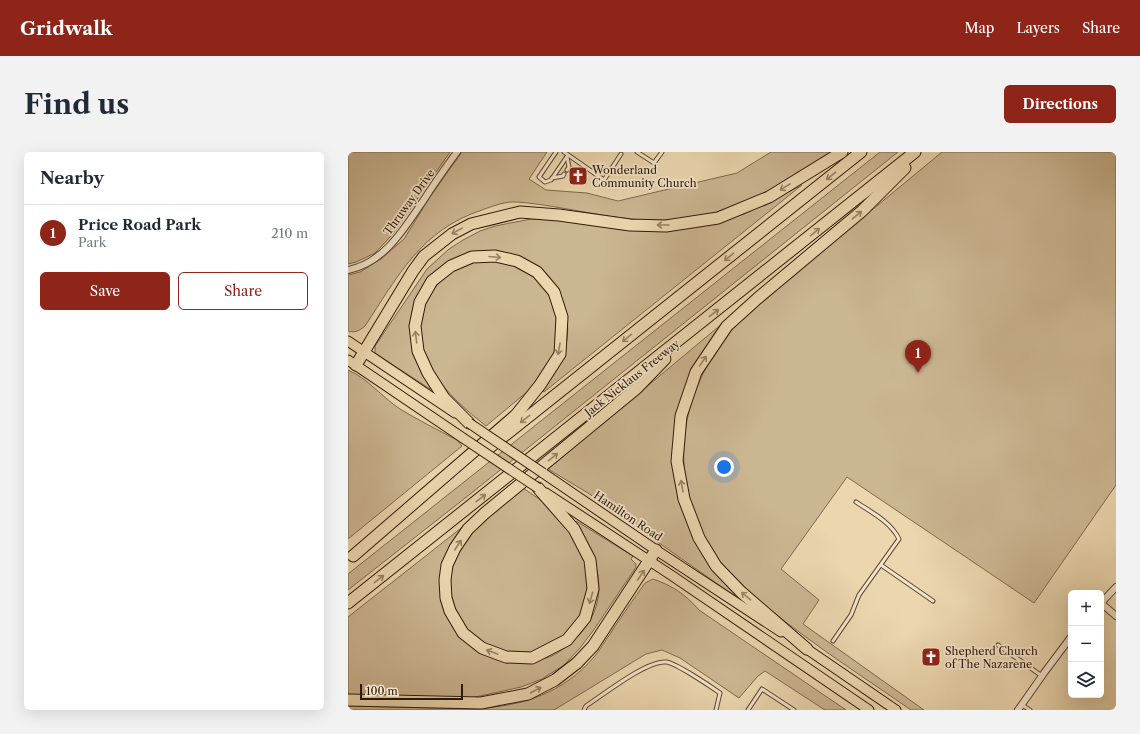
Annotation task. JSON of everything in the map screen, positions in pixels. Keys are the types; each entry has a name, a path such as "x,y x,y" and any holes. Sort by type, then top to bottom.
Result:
{"highway":[{"path":"352,362 364,352 413,271 424,256 452,234 471,224 520,212 559,215 630,225 659,226 718,218 769,197 842,152"},
{"path":"351,558 861,152"},
{"name":"Jack Nicklaus Freeway","path":"348,603 915,152"},
{"path":"807,649 741,592 716,566 699,538 684,499 677,461 681,416 696,372 727,326 758,298 862,211 921,152"},
{"path":"351,558 516,415 540,385 560,354 562,317 554,292 537,272 517,261 495,256 472,257 451,266 432,281 420,302 415,326 418,351 428,373 444,398 470,423"},
{"path":"538,488 574,529 590,560 593,589 585,618 567,640 532,658 506,657 482,648 463,632 450,611 446,598 445,580 447,565 455,548 468,529 485,513 637,388 692,330"},
{"path":"348,700 481,703 528,694 555,680 577,663 593,646 650,562 656,550"}],"main road":[{"name":"Hamilton Road","path":"348,341 656,550 807,649 896,710"},
{"path":"352,362 869,710"}],"street":[{"name":"Thruway Drive","path":"348,270 357,268 374,260 401,234 457,152"},
{"path":"1104,600 1116,587"},
{"path":"1104,606 1116,616"},
{"path":"1020,707 1068,642"}],"lane":[{"path":"556,152 539,177 545,182 552,178 563,176 564,174"},
{"path":"564,152 567,156 604,180 621,154"},
{"path":"638,152 654,163 662,152"},
{"path":"552,178 567,156"},
{"path":"567,156 569,167 567,170"},
{"path":"833,641 851,615 859,596 899,539 896,532 889,525 856,502"},
{"path":"881,565 933,600"},
{"path":"998,645 1042,676"},
{"path":"584,710 586,706 633,675 656,662 668,662 720,693 716,710"},
{"path":"748,710 762,689 794,710"},
{"path":"1020,707 1030,710"}],"shaded area":[{"path":"348,152 450,152 392,235 375,253 348,264"},
{"path":"462,152 547,152 529,179 546,190 587,193 618,201 737,173 771,152 832,152 794,176 756,197 715,213 693,218 670,220 632,219 517,202 495,205 461,219 427,242 400,273 365,326 357,331 348,331 348,275 360,272 381,259 404,239 430,197"},
{"path":"880,152 898,152 348,590 348,574"},
{"path":"942,152 1116,152 1116,485 1034,603 847,477 781,569 819,600 803,624 924,710 911,710 767,608 725,569 704,536 694,512 687,487 684,465 684,443 692,401 700,381 709,362 721,343 738,323 785,282"},
{"path":"802,185 544,392 541,390 548,382 559,364 566,345 566,311 559,294 537,273 515,256 449,263 413,314 432,388 430,389 375,353 375,346 427,269 449,249 480,231 495,226 531,219 575,221 720,221 744,214"},
{"path":"475,261 507,261 528,271 547,289 559,314 555,356 533,387 486,426 464,408 438,380 426,358 420,330 426,302 433,290 443,279 457,269"},
{"path":"723,323 705,352 675,431 685,511 738,594 736,597 588,493 548,469"},
{"path":"348,370 362,378 400,409 457,440 462,446 348,539"},
{"path":"523,488 542,501 561,519 573,534 590,574 582,617 565,638 533,653 518,654 499,651 484,645 472,636 461,622 453,605 450,589 451,572 457,554 476,527"},
{"path":"576,521 633,556 631,559 636,564 636,567 593,631 564,665 542,679 521,687 471,698 348,698 348,617 465,525 443,587 475,647 539,659 550,657 566,647 585,627 594,613 598,599 599,584 597,568 592,553 575,523"},
{"path":"653,579 678,591 689,599 699,610 846,710 825,710 765,671 758,676 739,698 680,658 662,650 646,654 554,710 348,710 348,706 477,709 526,701 555,689 582,670 594,657 645,583"}],"place":[{"name":"Wonderland Community Church","path":"578,176"},
{"name":"Price Road Park","path":"918,373"},
{"name":"Shepherd Church of The Nazarene","path":"931,657"}]}
